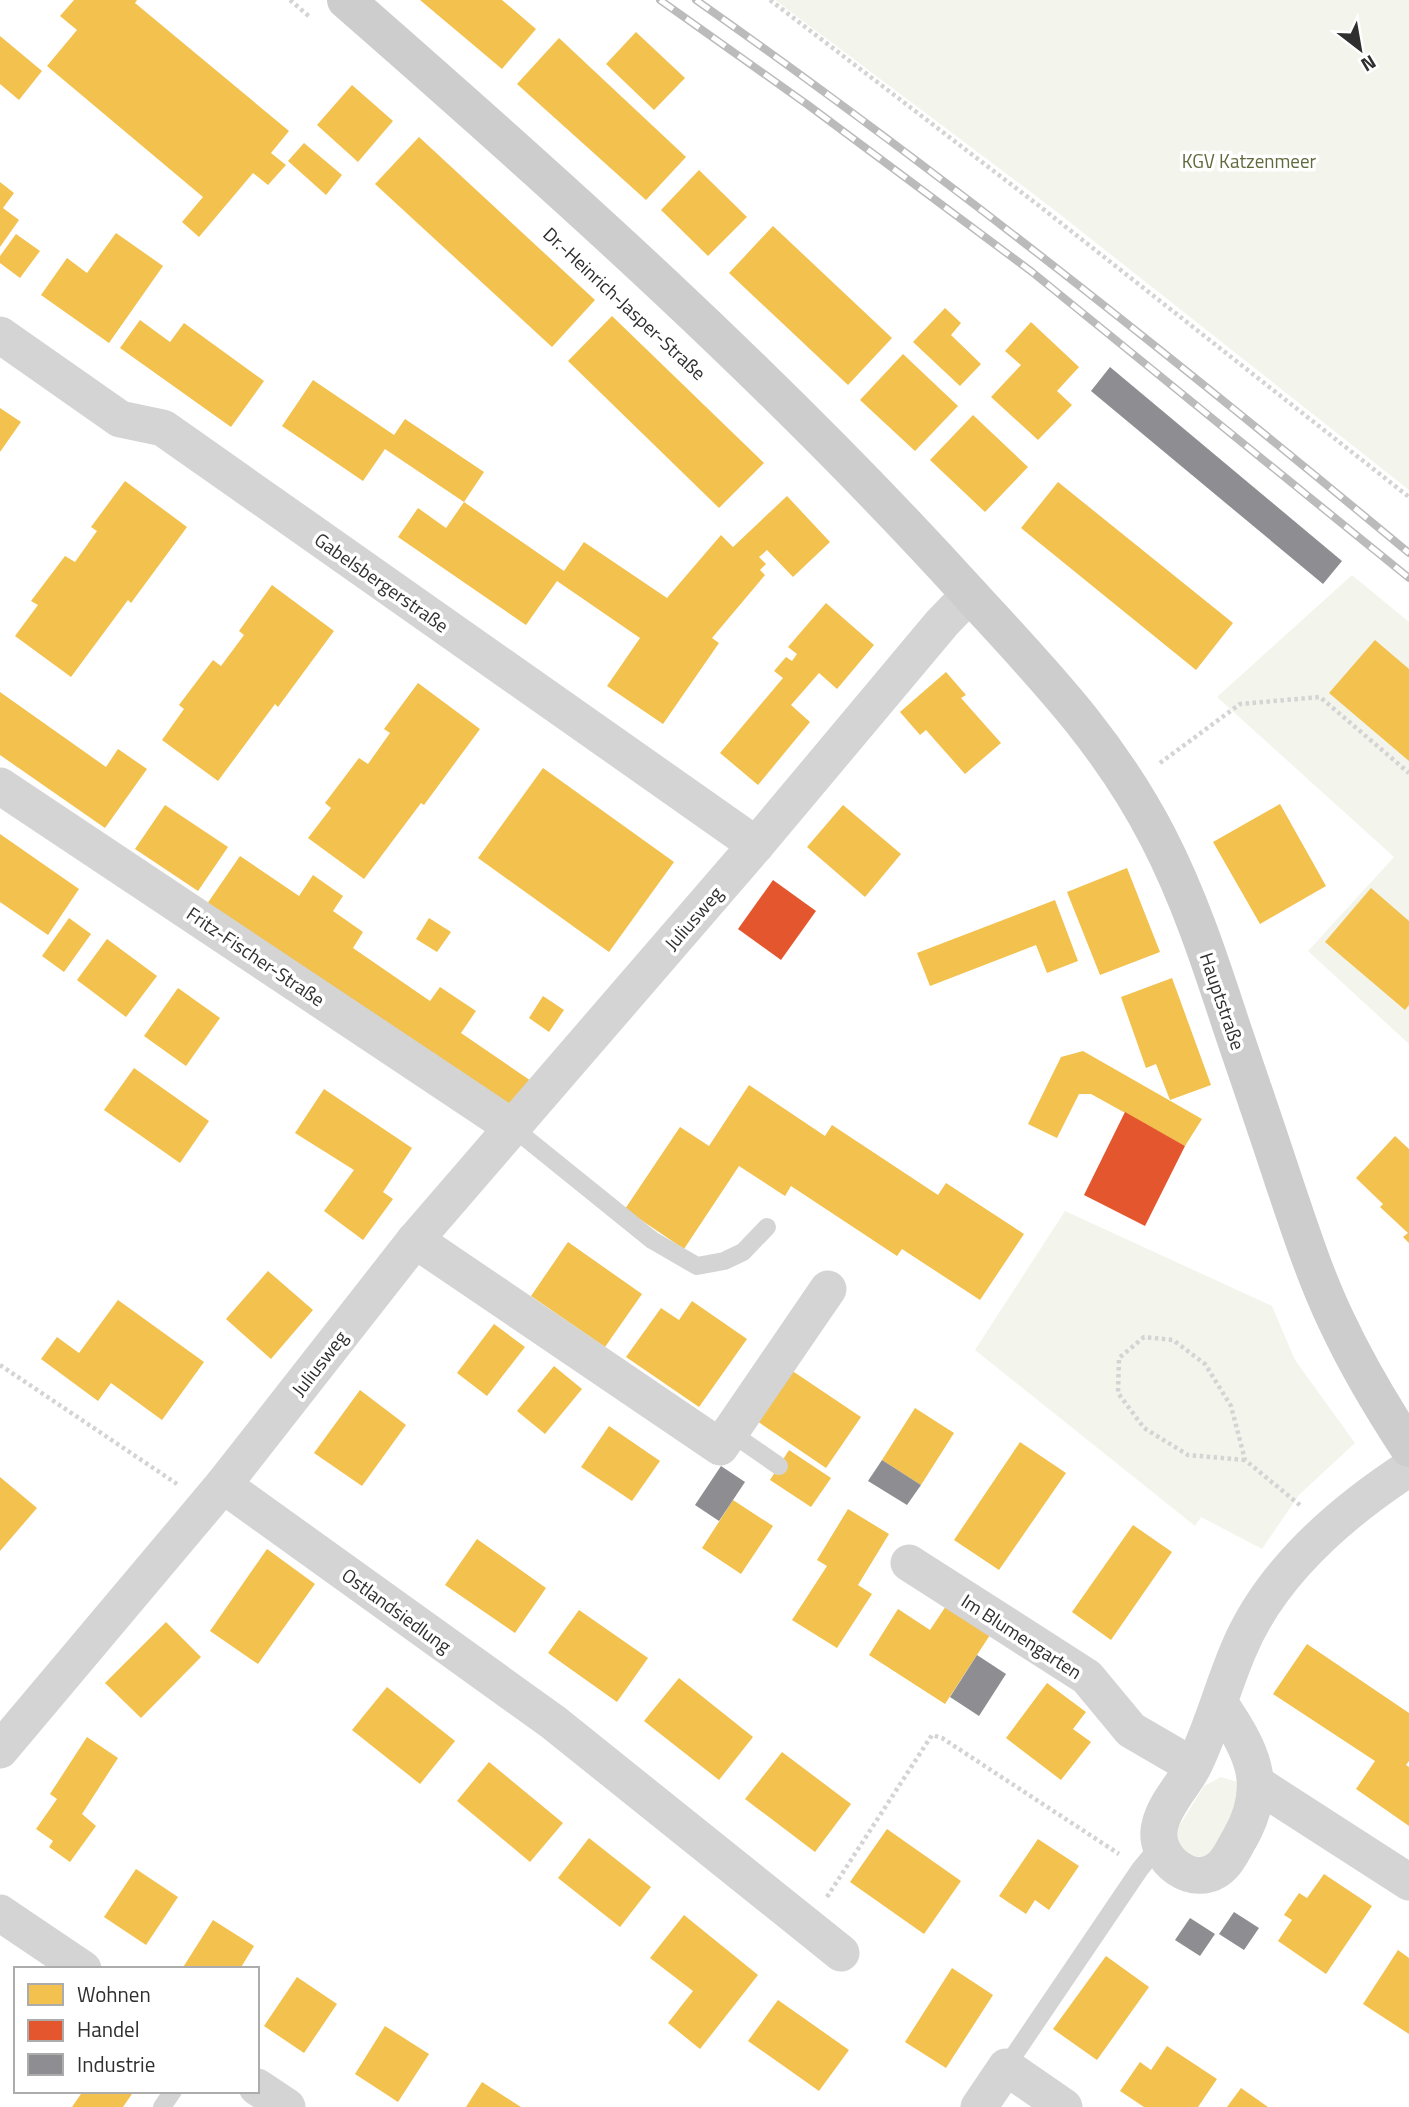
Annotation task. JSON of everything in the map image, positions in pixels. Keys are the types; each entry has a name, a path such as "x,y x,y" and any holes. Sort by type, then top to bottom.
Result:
{"street":[{"name":"Dr.-Heinrich-Jasper-Straße","path":"332,12 491,127 827,442 970,594"},
{"name":"Gabelsbergerstraße","path":"0,335 120,419 163,428 757,845"},
{"name":"Hauptstraße","path":"970,594 1065,698 1099,741 1157,836 1183,888 1204,945 1311,1261 1334,1316 1382,1408 1409,1448"},
{"name":"Juliusweg","path":"214,1494 415,1240 757,845 942,623 970,594"},
{"name":"Fritz-Fischer-Straße","path":"0,786 512,1126"},
{"path":"415,1240 720,1447 828,1289"},
{"path":"1219,1702 1244,1745 1257,1784 1251,1816 1224,1864 1203,1876 1192,1875 1178,1870 1167,1860 1150,1857 1160,1825 1193,1766 1238,1650 1260,1609 1295,1564 1329,1528 1361,1501 1409,1468"},
{"path":"0,1750 214,1494"},
{"name":"Ostlandsiedlung","path":"214,1494 553,1722 841,1952"},
{"name":"Im Blumengarten","path":"909,1563 1087,1678 1131,1730 1193,1766"},
{"path":"1257,1784 1409,1882"},
{"path":"0,1913 80,1967"},
{"path":"979,2107 1006,2067 1064,2107"},
{"path":"259,2088 287,2107"}],"lane":[{"path":"512,1126 652,1240 697,1266 724,1261 743,1252 767,1227"},
{"path":"730,1432 779,1466"},
{"path":"1006,2067 1150,1857"}],"path":[{"path":"290,0 332,12"},
{"path":"770,0 1038,205 1409,497"},
{"path":"1127,783 1240,704 1320,698 1409,773"},
{"path":"1245,1460 1231,1406 1205,1364 1173,1340 1144,1337 1118,1358 1118,1393 1144,1428 1188,1455 1245,1460 1329,1528"},
{"path":"0,1365 214,1494"},
{"path":"807,1927 932,1735 942,1738 1150,1857"}],"green space":[{"name":"KGV Katzenmeer","path":"775,0 1409,0 1409,490 1048,205"},
{"path":"1352,575 1409,622 1409,1044 1308,951 1394,857 1217,697"},
{"path":"1065,1211 1272,1306 1295,1360 1355,1443 1299,1495 1262,1549 1201,1517 1195,1526 975,1350"},
{"path":"1221,1777 1237,1782 1246,1792 1208,1858 1183,1854 1176,1831 1204,1786"}],"building: Wohnen":[{"path":"74,0 137,0 135,3 289,131 271,153 286,165 268,185 253,173 199,237 182,222 203,197 47,66 77,30 60,16"},
{"path":"420,0 502,0 536,29 502,69"},
{"path":"636,32 685,78 654,110 606,64"},
{"path":"0,36 42,71 19,100 0,84"},
{"path":"559,38 686,157 646,200 517,84"},
{"path":"352,85 393,121 358,162 317,125"},
{"path":"419,137 595,300 552,347 375,184"},
{"path":"304,143 342,175 326,195 288,161"},
{"path":"699,170 747,217 708,256 661,210"},
{"path":"0,182 14,193 3,208 19,220 0,247"},
{"path":"773,226 892,338 848,385 729,273"},
{"path":"116,233 163,266 109,343 41,295 67,258 87,273"},
{"path":"16,234 40,251 20,278 0,263 0,256"},
{"path":"945,308 961,323 951,335 981,364 960,386 913,342"},
{"path":"612,316 764,463 719,508 568,361"},
{"path":"140,320 170,342 184,323 264,381 231,427 120,348"},
{"path":"1031,322 1079,367 1057,391 1072,405 1038,440 991,397 1021,365 1005,351"},
{"path":"903,354 958,406 915,451 860,400"},
{"path":"313,380 394,435 405,419 484,472 464,502 385,449 363,481 282,426"},
{"path":"0,408 21,422 0,452"},
{"path":"973,415 1028,467 985,512 930,460"},
{"path":"125,481 187,527 131,603 128,600 71,677 15,636 38,605 31,601 65,556 75,562 97,531 91,527"},
{"path":"1058,482 1233,623 1196,670 1021,528"},
{"path":"787,496 830,542 793,577 767,550 759,557 766,564 760,570 765,575 712,638 719,643 663,724 607,686 640,638 557,581 526,625 398,537 418,508 446,528 464,502 564,571 584,542 667,598 721,535 733,547"},
{"path":"272,585 334,631 278,707 275,704 218,781 162,740 184,709 179,705 213,660 221,666 244,635 239,631"},
{"path":"826,603 874,645 837,689 819,673 791,705 810,722 758,785 720,753 783,678 774,671 786,657 792,661 797,654 788,647"},
{"path":"1375,640 1409,669 1409,761 1329,693"},
{"path":"946,672 966,695 961,698 1001,743 965,774 926,730 920,735 900,712"},
{"path":"418,683 480,729 424,805 421,803 364,879 308,838 331,808 325,803 359,758 368,764 390,733 384,729"},
{"path":"0,692 106,767 118,749 147,769 105,828 0,755"},
{"path":"543,768 674,862 609,952 478,858"},
{"path":"1280,804 1326,886 1260,924 1213,842"},
{"path":"165,805 228,847 198,891 135,849"},
{"path":"843,805 901,854 865,897 807,847"},
{"path":"0,834 79,889 48,935 0,902"},
{"path":"240,856 299,896 313,875 343,896 333,911 363,932 353,948 430,1001 440,987 476,1011 461,1033 537,1085 511,1121 207,904"},
{"path":"1127,868 1160,952 1100,975 1067,892"},
{"path":"1371,888 1409,921 1409,1005 1405,1010 1325,942"},
{"path":"1055,900 1078,961 1047,973 1036,945 930,986 917,953"},
{"path":"69,918 91,934 64,972 42,956"},
{"path":"429,918 451,932 437,952 416,939"},
{"path":"107,939 157,976 126,1017 77,980"},
{"path":"1172,978 1211,1085 1170,1100 1156,1064 1146,1068 1121,997"},
{"path":"178,988 220,1018 186,1066 144,1036"},
{"path":"543,996 564,1010 549,1032 529,1018"},
{"path":"1083,1051 1202,1119 1185,1146 1091,1094 1079,1094 1057,1138 1028,1124 1061,1057"},
{"path":"134,1068 209,1121 180,1163 104,1110"},
{"path":"749,1085 825,1136 832,1125 938,1195 946,1183 1024,1234 980,1300 902,1249 897,1256 791,1186 785,1196 739,1166 684,1249 625,1209 680,1127 709,1146"},
{"path":"324,1089 412,1148 383,1192 393,1199 363,1240 324,1211 354,1170 295,1133"},
{"path":"1395,1136 1409,1149 1409,1243 1403,1237 1408,1233 1380,1207 1383,1204 1356,1178"},
{"path":"568,1242 642,1294 605,1347 531,1296"},
{"path":"268,1271 313,1310 271,1359 226,1319"},
{"path":"118,1300 204,1362 162,1420 111,1383 98,1401 41,1359 57,1337 79,1353"},
{"path":"692,1301 747,1339 699,1407 626,1357 661,1308 679,1320"},
{"path":"494,1324 525,1347 487,1396 457,1373"},
{"path":"554,1366 582,1389 545,1434 517,1411"},
{"path":"788,1368 861,1417 826,1468 754,1419"},
{"path":"360,1390 406,1425 362,1486 314,1453"},
{"path":"915,1408 954,1433 921,1485 882,1460"},
{"path":"609,1426 660,1461 632,1501 581,1467"},
{"path":"1020,1442 1066,1473 999,1570 954,1540"},
{"path":"789,1450 831,1478 811,1507 770,1480"},
{"path":"0,1477 37,1508 0,1551"},
{"path":"733,1500 773,1526 741,1574 702,1548"},
{"path":"848,1509 889,1534 858,1585 872,1594 837,1648 792,1620 827,1566 817,1560"},
{"path":"1133,1525 1172,1552 1111,1640 1072,1612"},
{"path":"477,1539 546,1588 515,1633 445,1585"},
{"path":"267,1549 315,1584 258,1664 210,1631"},
{"path":"946,1606 990,1635 945,1704 869,1655 898,1609 930,1630"},
{"path":"579,1610 648,1658 617,1702 548,1653"},
{"path":"166,1622 201,1657 141,1718 105,1683"},
{"path":"1307,1644 1409,1713 1409,1761 1406,1765 1409,1767 1409,1826 1356,1789 1375,1761 1273,1694"},
{"path":"679,1678 753,1737 719,1780 644,1721"},
{"path":"1047,1683 1086,1712 1073,1729 1091,1742 1061,1780 1006,1738"},
{"path":"387,1687 455,1741 420,1784 352,1730"},
{"path":"87,1737 118,1758 82,1814 96,1826 70,1862 49,1847 53,1841 36,1829 57,1799 50,1794"},
{"path":"782,1752 851,1804 815,1852 745,1799"},
{"path":"489,1762 563,1823 530,1862 457,1801"},
{"path":"887,1829 961,1881 924,1934 850,1882"},
{"path":"589,1838 651,1887 620,1927 558,1878"},
{"path":"1038,1839 1079,1866 1049,1910 1035,1900 1026,1914 999,1896"},
{"path":"136,1869 178,1897 146,1945 104,1917"},
{"path":"1324,1874 1372,1906 1326,1974 1278,1941 1292,1920 1284,1915 1299,1893 1307,1898"},
{"path":"684,1915 758,1975 700,2049 668,2023 693,1991 650,1958"},
{"path":"213,1920 254,1946 241,1967 183,1967"},
{"path":"1398,1950 1409,1958 1409,2034 1363,2004"},
{"path":"1106,1956 1149,1987 1097,2060 1053,2029"},
{"path":"952,1968 993,1995 946,2068 905,2042"},
{"path":"297,1977 337,2004 304,2053 264,2026"},
{"path":"778,2000 849,2050 819,2091 748,2041"},
{"path":"385,2026 429,2054 398,2102 355,2074"},
{"path":"1167,2046 1217,2079 1198,2107 1144,2107 1120,2091 1140,2062 1151,2070"},
{"path":"482,2082 521,2107 466,2107"},
{"path":"1241,2088 1268,2107 1227,2107"},
{"path":"82,2093 133,2093 123,2107 72,2107"}],"building: Handel":[{"path":"773,880 816,911 781,960 738,929"},
{"path":"1125,1112 1185,1146 1145,1226 1084,1195"}],"building: Industrie":[{"path":"1110,367 1342,561 1323,584 1091,391"},
{"path":"882,1460 921,1485 907,1505 868,1481"},
{"path":"721,1466 745,1482 719,1521 695,1505"},
{"path":"977,1655 1006,1674 979,1716 950,1697"},
{"path":"1234,1912 1259,1928 1244,1950 1219,1934"},
{"path":"1190,1918 1215,1934 1200,1956 1175,1940"}],"railway":[{"path":"660,0 808,105 1032,272 1409,578"},
{"path":"696,0 879,132 1058,269 1409,553"}]}
